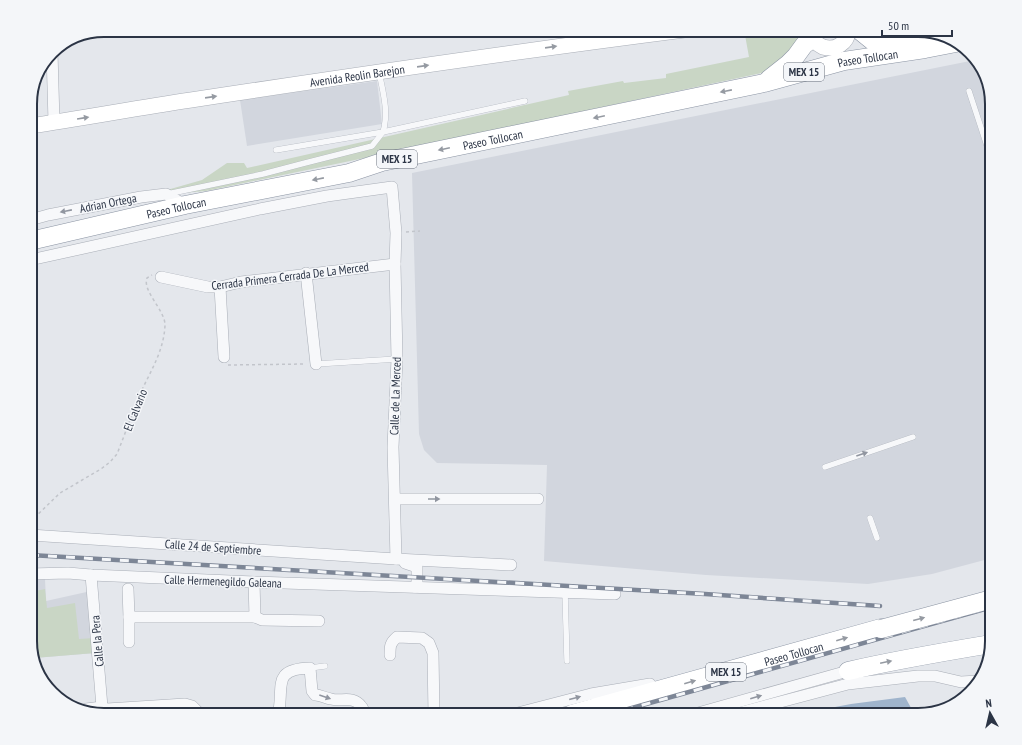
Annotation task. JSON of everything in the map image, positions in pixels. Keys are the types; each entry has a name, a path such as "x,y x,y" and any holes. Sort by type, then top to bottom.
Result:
{"highway":[{"path":"764,83 796,56 809,37"},
{"path":"866,37 880,47 928,42"},
{"name":"Paseo Tollocan","path":"37,239 185,205 349,173 382,162 764,83 839,51 928,42 943,43"},
{"name":"Paseo Tollocan","path":"596,708 985,601"},
{"path":"848,671 939,652 985,645"}],"main road":[{"name":"Avenida Reolin Barejon","path":"37,125 190,100 630,37"},
{"path":"813,37 818,44 825,48 839,51 846,39 849,37"}],"street":[{"path":"839,51 880,47"},
{"path":"52,62 54,122"},
{"name":"Calle de La Merced","path":"37,258 260,209 327,196 392,186 396,232 396,359 393,447 396,559"},
{"path":"166,194 185,205"},
{"name":"Adrian Ortega","path":"37,218 133,198 166,194"},
{"name":"Cerrada Primera Cerrada De La Merced","path":"161,277 208,287 220,287 241,282 395,264"},
{"path":"306,274 316,364"},
{"path":"220,287 224,357"},
{"path":"395,498 538,499"},
{"name":"Calle 24 de Septiembre","path":"37,535 511,565"},
{"path":"396,559 417,567 417,583 415,587"},
{"name":"Calle Hermenegildo Galeana","path":"37,574 63,573 254,582 615,594"},
{"name":"Calle la Pera","path":"91,575 102,707"},
{"path":"254,582 255,617"},
{"path":"128,590 129,642"},
{"path":"129,617 255,617 262,620 319,621"},
{"path":"390,655 392,640 397,637 422,638 429,643 433,653 434,708"},
{"path":"279,708 284,676 288,672 298,668 310,668 312,691 315,695 321,695 332,700 342,699 358,702 362,708"},
{"path":"716,708 848,671"},
{"path":"757,708 848,684 918,676 935,676 961,682 971,682"},
{"path":"537,708 591,694 650,684 670,687"},
{"path":"123,708 185,704 194,708"},
{"path":"98,708 102,707"}],"lane":[{"path":"166,194 263,174 372,146 383,132 385,125 386,114 379,72"},
{"path":"970,91 985,139"},
{"path":"276,150 383,132 525,101"},
{"path":"316,364 396,359"},
{"path":"825,467 913,437"},
{"path":"870,518 877,538"},
{"path":"565,592 567,661"},
{"path":"310,668 325,666"}],"path":[{"path":"396,232 420,231"},
{"name":"El Calvario","path":"37,515 60,493 102,468 117,454 140,394 156,362 162,343 165,323 159,307 149,291 146,281 146,278 152,275 161,277"},
{"path":"224,357 225,363 230,366 316,364"}],"shaded area":[{"path":"969,61 978,74 984,91 985,104 985,560 932,574 868,584 706,575 544,561 547,465 437,463 424,450 419,434 412,173"},
{"path":"377,81 382,124 247,146 240,100"},
{"path":"37,579 45,579 46,601 91,591 95,653 39,658 37,645"}],"green space":[{"path":"745,37 798,37 800,46 780,69 206,191 182,193 167,190 202,180 227,163 244,163 247,168 569,95 568,91 623,81 624,83 666,78 666,74 749,57"},
{"path":"45,589 47,608 75,603 79,639 94,638 95,653 39,658 37,645 37,591"}],"water":[{"path":"905,697 911,708 830,708"}],"railway":[{"path":"37,555 705,594 880,606"},
{"path":"632,708 985,609"}]}
